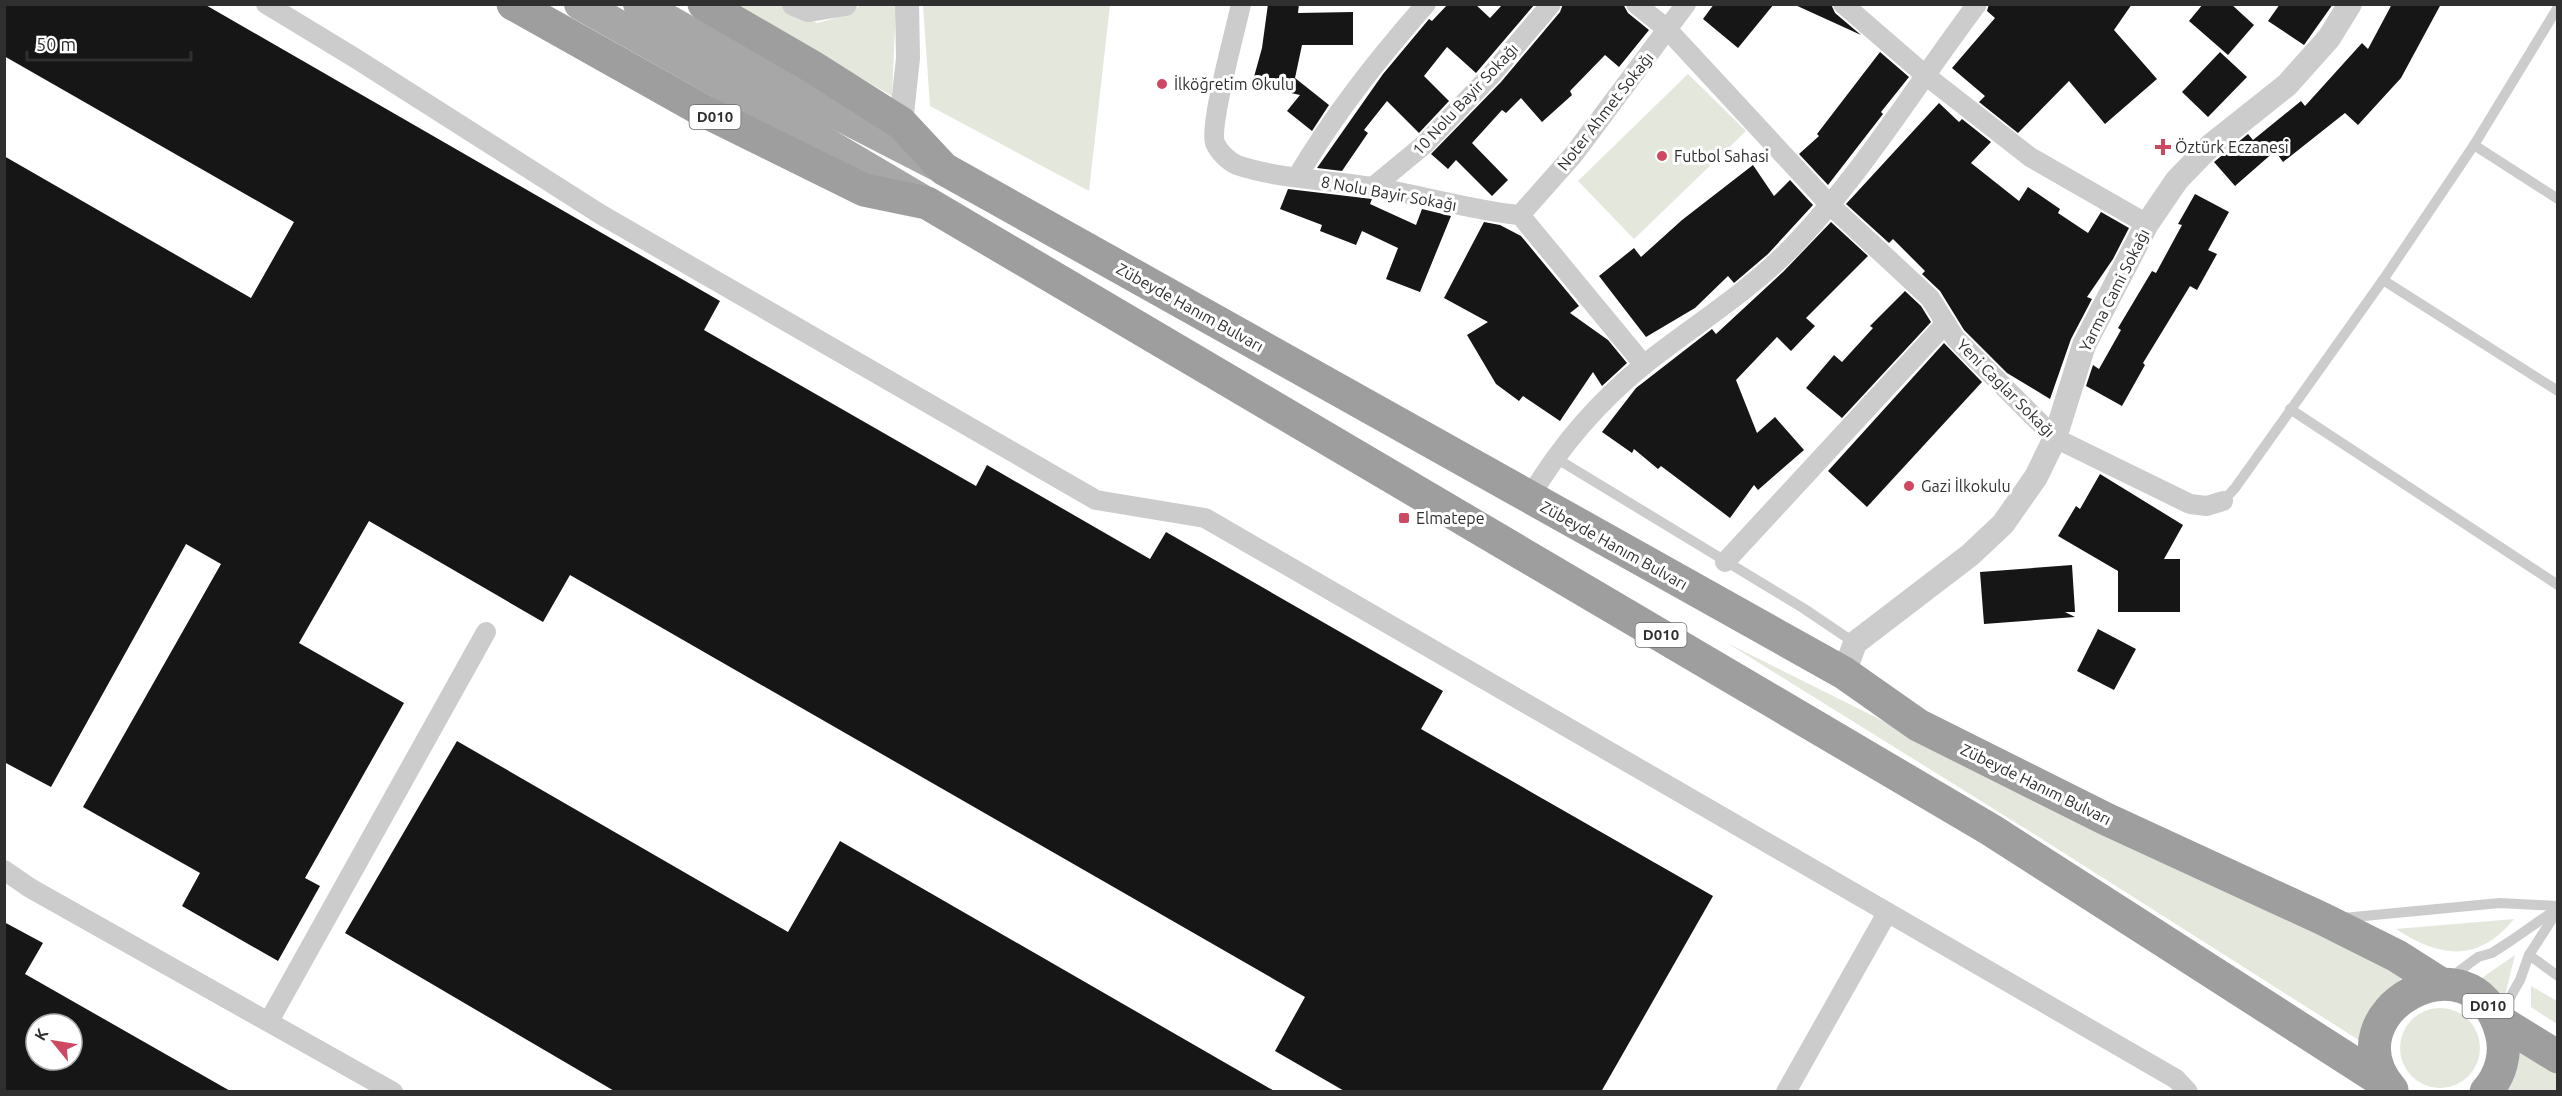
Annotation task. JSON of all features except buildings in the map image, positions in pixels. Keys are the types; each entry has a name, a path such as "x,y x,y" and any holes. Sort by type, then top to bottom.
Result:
{"highway":[{"name":"D010","path":"513,4 702,110 864,190 927,203"},
{"name":"D010","path":"704,4 811,66 902,123 944,169"},
{"name":"Zübeyde Hanım Bulvarı","path":"944,169 1530,497 1850,658 1918,725 2106,819 2323,919 2397,956 2441,984"},
{"name":"Zübeyde Hanım Bulvarı","path":"927,203 1971,818 2389,1087"},
{"name":"Zübeyde Hanım Bulvarı","path":"2389,1087 2378,1065 2376,1045 2379,1026 2389,1009 2404,995 2421,987 2441,984 2458,986 2474,994 2487,1005 2498,1020 2558,1057"},
{"name":"D010","path":"2486,1092 2494,1083 2502,1063 2504,1041 2498,1020"}],"main road":[{"path":"580,4 786,103"},
{"path":"639,4 786,103"},
{"name":"D010","path":"786,103 927,203"},
{"name":"Zübeyde Hanım Bulvarı","path":"786,103 944,169"}],"street":[{"path":"266,4 600,214 1096,500 1204,518 2176,1079 2188,1092"},
{"path":"794,4 809,10 845,4"},
{"path":"902,123 908,58 907,4"},
{"name":"8 Nolu Bayir Sokağı","path":"1241,4 1217,116 1215,142 1223,156 1236,164 1297,177 1373,187 1482,211 1520,215"},
{"path":"1297,177 1328,124 1368,70 1426,4"},
{"name":"10 Nolu Bayir Sokağı","path":"1373,187 1425,144 1492,74 1551,4"},
{"name":"Yeni Caglar Sokağı","path":"1636,4 1667,29 1830,205 1930,298 1955,338 2055,438 2190,504 2208,506 2223,501"},
{"name":"Noter Ahmet Sokağı","path":"1520,215 1574,154 1686,4"},
{"path":"1843,4 1924,74 2030,157 2147,224"},
{"path":"1530,497 1554,457 1603,402 1644,365 1745,291 1793,247 1847,186 1924,74 1977,4"},
{"name":"Yarma Cami Sokağı","path":"1850,658 1970,555 2002,524 2036,477 2055,438 2084,345 2147,224 2177,180 2209,147 2287,85 2329,39 2350,4"},
{"path":"1520,215 1644,365"},
{"path":"1725,562 1946,323"},
{"path":"269,1021 486,632"},
{"path":"4,870 30,888 393,1092"},
{"path":"1786,1092 1887,913"}],"lane":[{"path":"2223,501 2235,488 2383,280 2474,145 2558,8"},
{"path":"2474,145 2558,199"},
{"path":"2383,280 2558,391"},
{"path":"2290,410 2558,585"},
{"path":"1554,457 1803,608 1850,658"},
{"path":"2323,919 2433,912 2500,903 2558,908"},
{"path":"2498,1020 2520,980 2529,955 2558,908"},
{"path":"2441,984 2478,957 2492,953 2558,908"},
{"path":"2529,955 2558,976"}],"shaded area":[{"path":"734,5 783,5 817,23 842,16 861,5 896,5 892,96"},
{"path":"923,5 1110,5 1089,191 930,106"},
{"name":"Futbol Sahasi","path":"1688,74 1746,131 1634,239 1578,181"},
{"path":"1727,643 2214,886 2404,976 2375,1006 2365,1044"},
{"path":"2514,919 2487,943 2458,951 2428,946 2396,929"},
{"path":"2515,955 2504,999 2476,982"},
{"path":"2531,986 2557,1001 2557,1024 2531,1007"},
{"path":"2432,1008 2448,1008 2469,1019 2480,1040 2480,1056 2469,1077 2448,1088 2432,1088 2418,1082 2406,1070 2400,1056 2400,1040 2406,1026 2418,1014"},
{"path":"2521,1048 2557,1074 2557,1091 2501,1092"}],"place":[{"name":"İlköğretim Okulu","path":"1162,84"},
{"name":"Öztürk Eczanesi","path":"2163,147"},
{"name":"Futbol Sahasi","path":"1662,156"},
{"name":"Gazi İlkokulu","path":"1909,486"},
{"name":"Elmatepe","path":"1404,518"}]}
